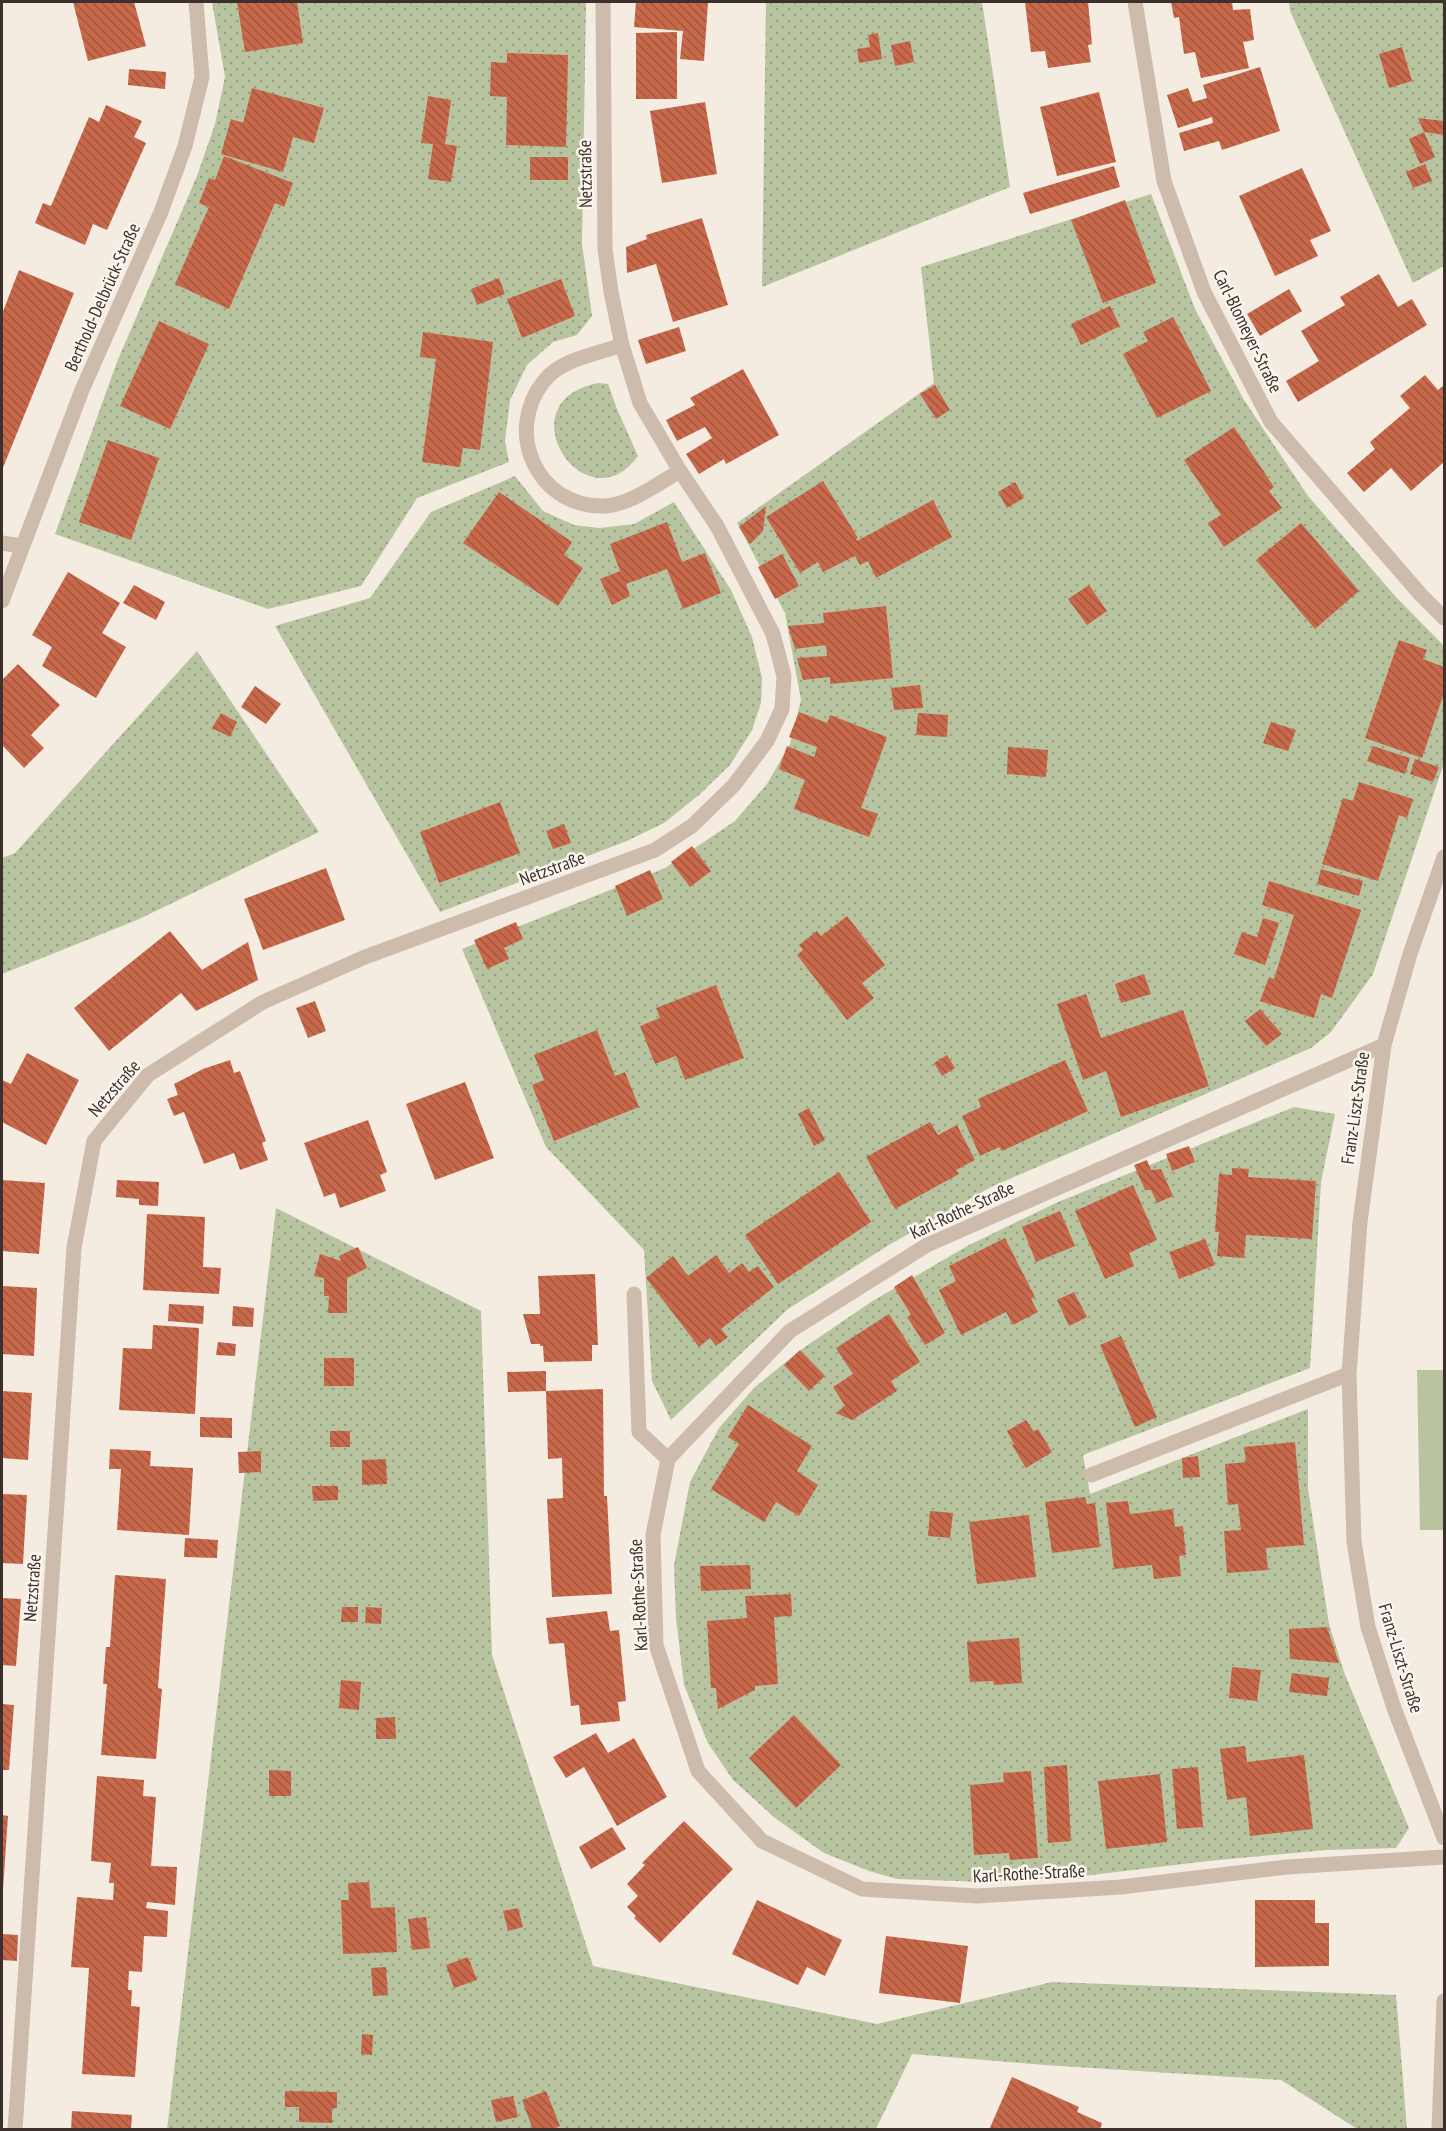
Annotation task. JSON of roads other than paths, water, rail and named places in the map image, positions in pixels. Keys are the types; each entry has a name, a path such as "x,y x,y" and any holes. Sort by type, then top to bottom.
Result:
{"street":[{"name":"Berthold-Delbrück-Straße","path":"2,601 82,390 161,212 185,146 202,78 196,2"},
{"name":"Netzstraße","path":"15,2130 74,1248 94,1141 148,1075 263,1002 365,957 656,850 692,826 734,785 767,741 782,709 784,676 773,633 717,526 680,471 640,403 622,345 605,249 603,2"},
{"name":"Carl-Blomeyer-Straße","path":"1135,2 1164,181 1204,292 1271,422 1421,596 1444,618"},
{"path":"622,345 565,364 545,379 531,400 525,425 528,450 538,473 555,491 578,502 602,506 626,501 680,471"},
{"path":"2,543 22,546"},
{"name":"Franz-Liszt-Straße","path":"1444,857 1410,954 1383,1045 1360,1222 1349,1374 1354,1542 1368,1627 1394,1708 1427,1788 1444,1838"},
{"name":"Karl-Rothe-Straße","path":"1383,1045 927,1245 790,1330 668,1459 653,1535 656,1645 698,1771 762,1841 862,1888 977,1896 1121,1887 1287,1867 1444,1857"},
{"path":"634,1294 639,1432 668,1459"},
{"path":"1091,1475 1349,1374"},
{"path":"1439,2130 1444,2001"}]}
